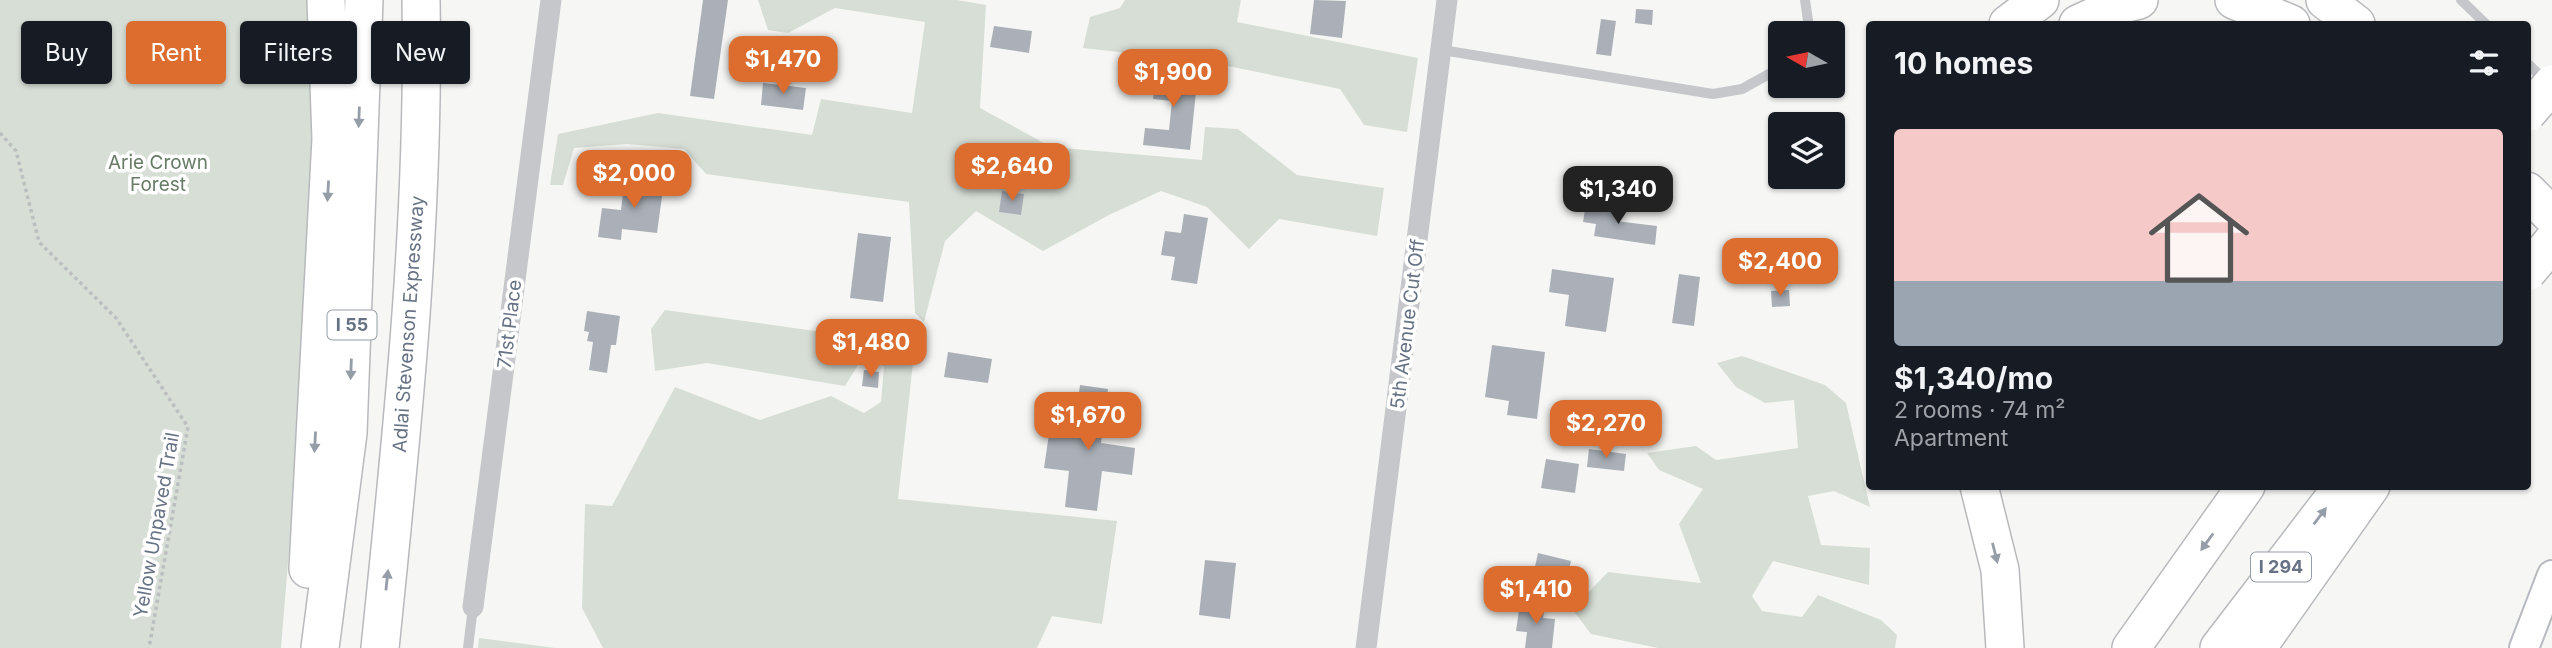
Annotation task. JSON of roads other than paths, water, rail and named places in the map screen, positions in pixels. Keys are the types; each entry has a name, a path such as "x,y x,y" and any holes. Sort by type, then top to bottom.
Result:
{"highway":[{"path":"318,648 308,578 331,139 326,0"},
{"name":"I 55","path":"318,648 348,433 363,0"},
{"name":"Adlai Stevenson Expressway","path":"380,648 399,461 421,138 421,0"},
{"path":"421,138 445,0"},
{"path":"2012,21 2040,0"},
{"path":"2084,21 2119,5 2139,0"},
{"path":"2234,0 2284,21"},
{"path":"2325,0 2352,21"},
{"path":"2531,109 2552,85"},
{"path":"2531,195 2552,216"},
{"path":"2531,267 2552,242"},
{"path":"2531,252 2552,273"},
{"path":"1980,490 2000,570 2005,648"},
{"path":"2131,648 2243,490"},
{"name":"I 294","path":"2220,648 2340,490"},
{"path":"2257,648 2368,490"}],"street":[{"name":"71st Place","path":"473,607 551,0"},
{"name":"5th Avenue Cut Off","path":"1366,648 1447,0"},
{"path":"2524,648 2552,575"}],"lane":[{"path":"1805,0 1807,21"},
{"path":"2460,0 2483,21"},
{"path":"1442,50 1713,94 1742,89 1768,75"},
{"path":"2531,67 2552,85"},
{"name":"71st Place","path":"468,648 473,607"}],"park label":[{"name":"Arie Crown Forest","path":"158,173"}]}
